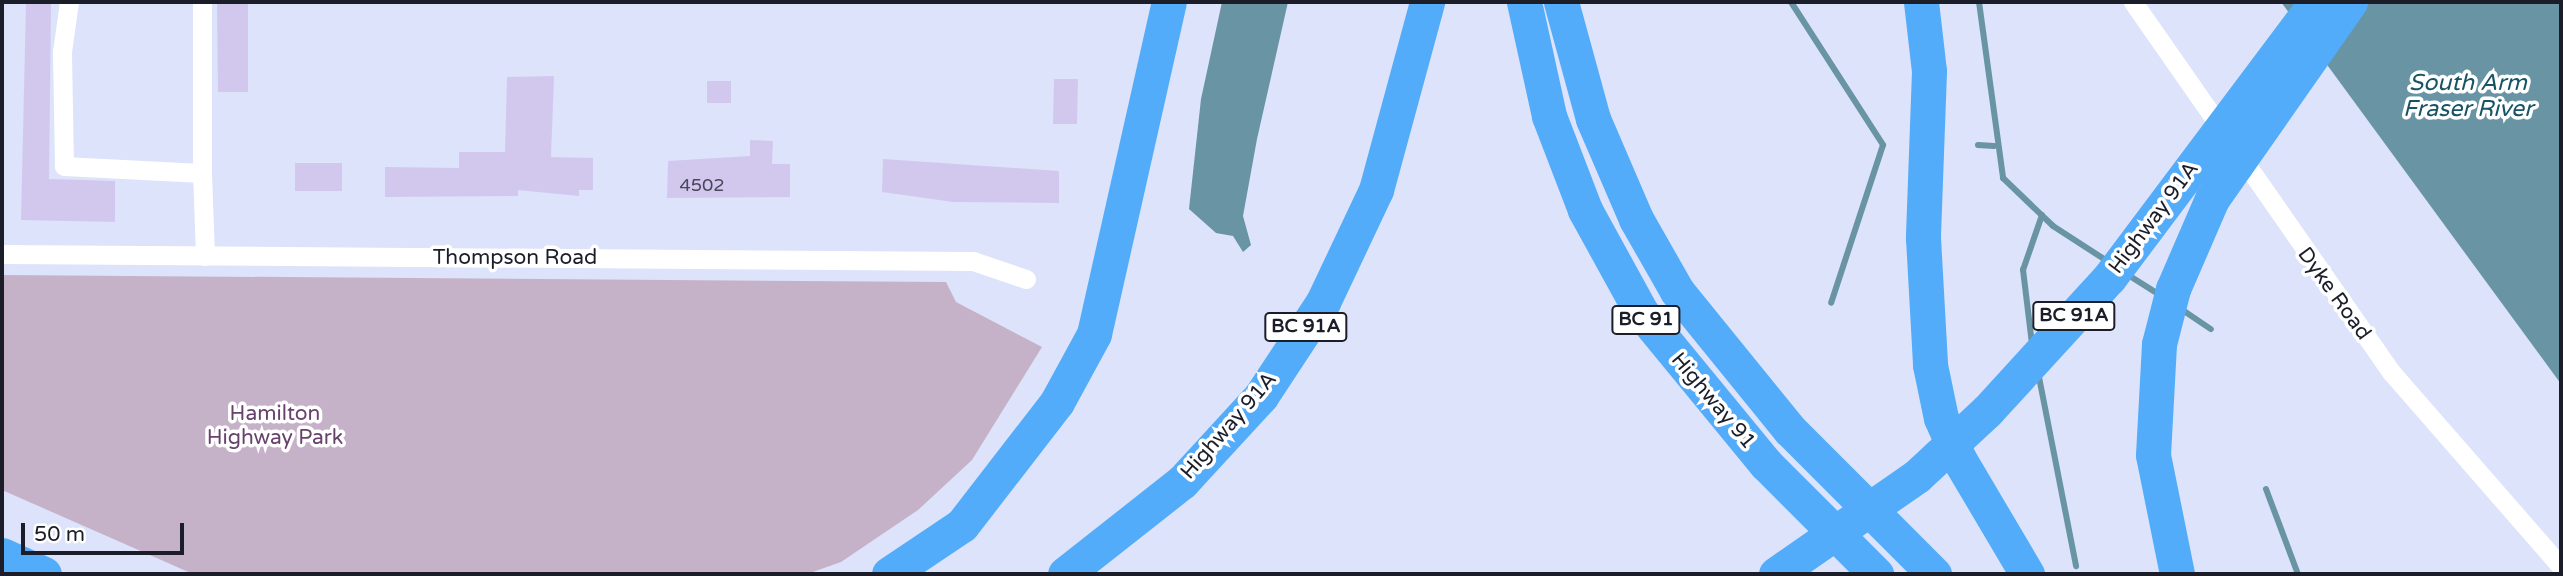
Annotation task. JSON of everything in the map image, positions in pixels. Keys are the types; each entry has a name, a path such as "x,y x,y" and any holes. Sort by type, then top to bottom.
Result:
{"highway":[{"path":"888,574 962,525 1056,402 1094,334 1169,2"},
{"name":"Highway 91A","path":"1065,574 1182,482 1261,396 1323,302 1376,190 1427,2"},
{"name":"Highway 91","path":"1524,2 1553,128 1584,210 1640,312 1766,464 1876,574"},
{"name":"Highway 91","path":"1561,2 1592,119 1636,219 1677,291 1754,390 1934,574"},
{"path":"1921,2 1929,71 1923,239 1930,365 1941,418 1959,458 2027,574"},
{"name":"Highway 91A","path":"1776,574 1917,476 1987,411 2109,278 2316,2"},
{"path":"2177,574 2153,455 2159,344 2192,240 2234,164 2350,2"},
{"path":"2,555 44,574"}],"street":[{"path":"69,2 62,52 64,166 202,173"},
{"path":"202,2 205,256"},
{"name":"Dyke Road","path":"2133,2 2399,382 2561,567"},
{"name":"Thompson Road","path":"2,254 972,261 1026,279"}],"green space":[{"name":"Hamilton Highway Park","path":"2,275 946,282 956,302 1042,347 972,460 918,510 841,562 807,574 193,574 2,490"}],"water":[{"path":"1222,2 1288,2 1257,139 1243,216 1251,245 1243,252 1233,236 1216,233 1189,209 1201,99"},
{"name":"South Arm Fraser River","path":"2281,2 2561,2 2561,384"}],"building":[{"path":"26,2 51,2 49,179 115,181 115,222 21,220"},
{"path":"217,2 248,2 248,92 218,92"},
{"path":"554,76 551,157 593,158 593,190 579,190 579,196 518,190 518,196 385,197 385,167 459,168 459,152 505,152 507,77"},
{"path":"1054,79 1078,79 1077,124 1053,124"},
{"path":"707,81 731,81 731,103 707,103"},
{"path":"750,140 773,141 772,164 790,164 790,197 667,198 668,161 750,156"},
{"path":"883,159 1059,171 1059,203 953,202 882,192"},
{"path":"295,163 342,163 342,191 295,191"}],"waterway":[{"path":"1791,2 1883,145 1831,303"},
{"path":"1979,2 2003,178 2053,226 2107,261"},
{"path":"1978,145 1994,146"},
{"path":"2032,344 2023,270 2042,215"},
{"path":"2125,273 2160,295"},
{"path":"2181,309 2211,329"},
{"path":"2038,372 2076,566"},
{"path":"2266,489 2298,574"}]}
